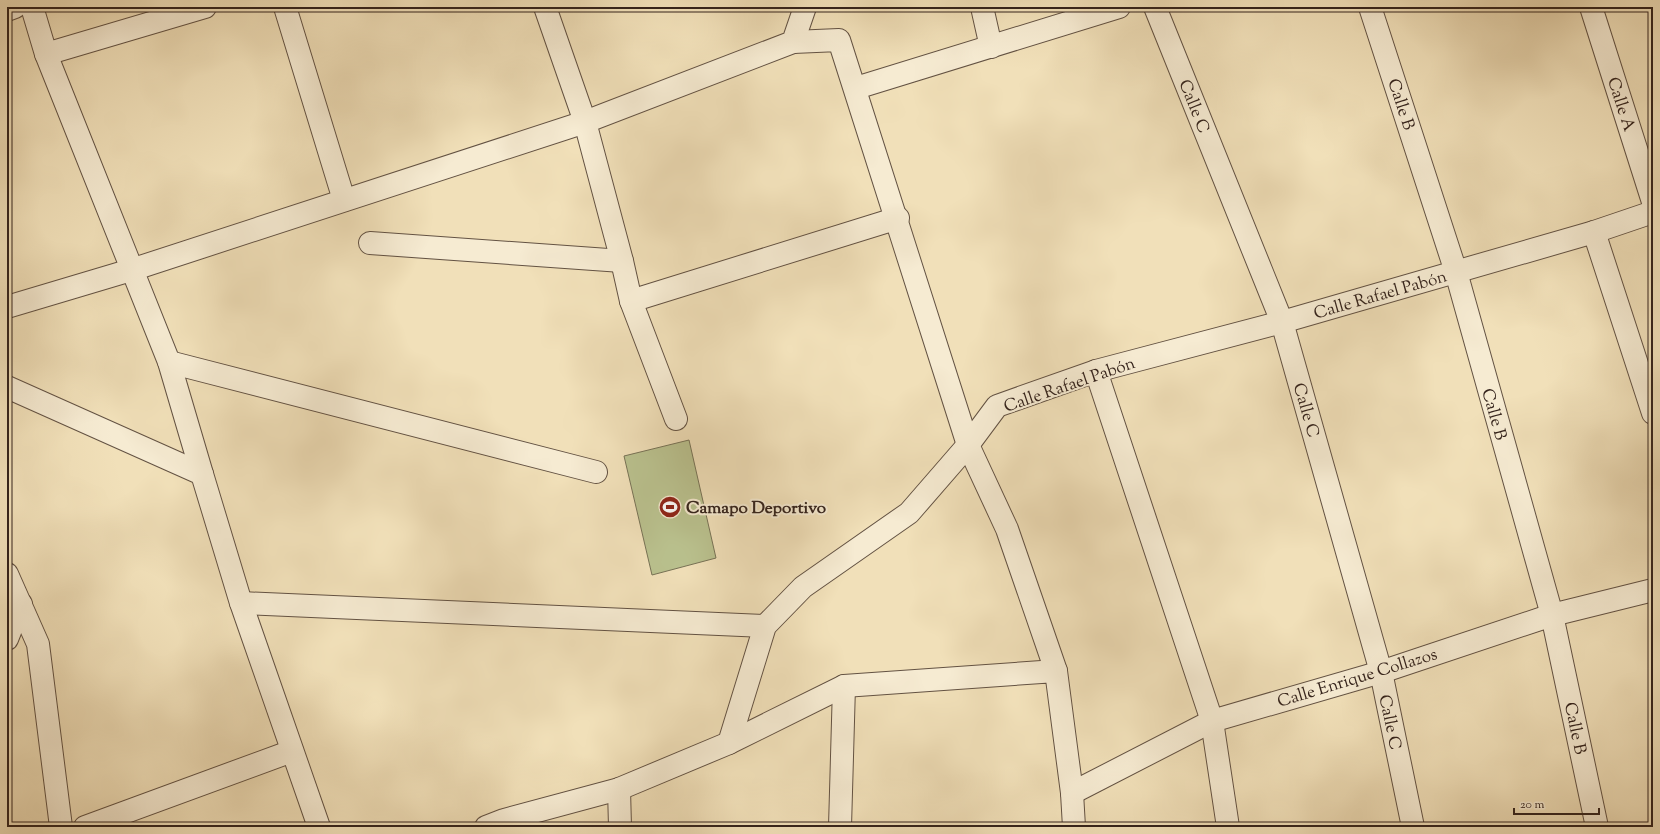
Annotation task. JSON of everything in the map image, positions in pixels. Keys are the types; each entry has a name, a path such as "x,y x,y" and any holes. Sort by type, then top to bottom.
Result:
{"street":[{"path":"7,10 15,7"},
{"path":"32,7 46,54 169,362 241,603 319,827"},
{"path":"46,54 206,7"},
{"path":"285,7 344,200"},
{"path":"545,7 585,122 622,260 631,301 676,419"},
{"path":"793,42 805,7"},
{"path":"982,7 991,47"},
{"path":"856,88 1119,7"},
{"name":"Calle C","path":"1155,7 1282,322 1381,672 1413,827"},
{"name":"Calle B","path":"1370,7 1456,272 1552,615 1597,827"},
{"name":"Calle A","path":"1590,7 1653,202"},
{"path":"7,307 131,270 585,122 793,42 840,40 898,218 968,445 1007,529 1056,671 1072,793 1074,827"},
{"name":"Calle Rafael Pabón","path":"729,742 765,626 803,587 909,513 968,445 997,406 1096,371 1282,322 1594,232 1653,212"},
{"path":"631,301 898,218"},
{"path":"1594,232 1653,414"},
{"path":"370,243 622,260"},
{"path":"169,362 596,472"},
{"path":"1096,371 1212,721 1228,827"},
{"path":"7,387 202,474"},
{"path":"7,574 38,644 60,827"},
{"name":"Calle Enrique Collazos","path":"1072,793 1212,721 1381,672 1552,615 1653,590"},
{"path":"241,603 765,626"},
{"path":"7,639 21,604"},
{"path":"486,827 504,820 619,789 729,742 844,686 1056,671"},
{"path":"840,827 844,686"},
{"path":"85,827 292,750"},
{"path":"619,789 620,827"}],"green space":[{"name":"Camapo Deportivo","path":"689,440 716,558 652,575 624,456"}],"place":[{"name":"Camapo Deportivo","path":"670,507"}]}
